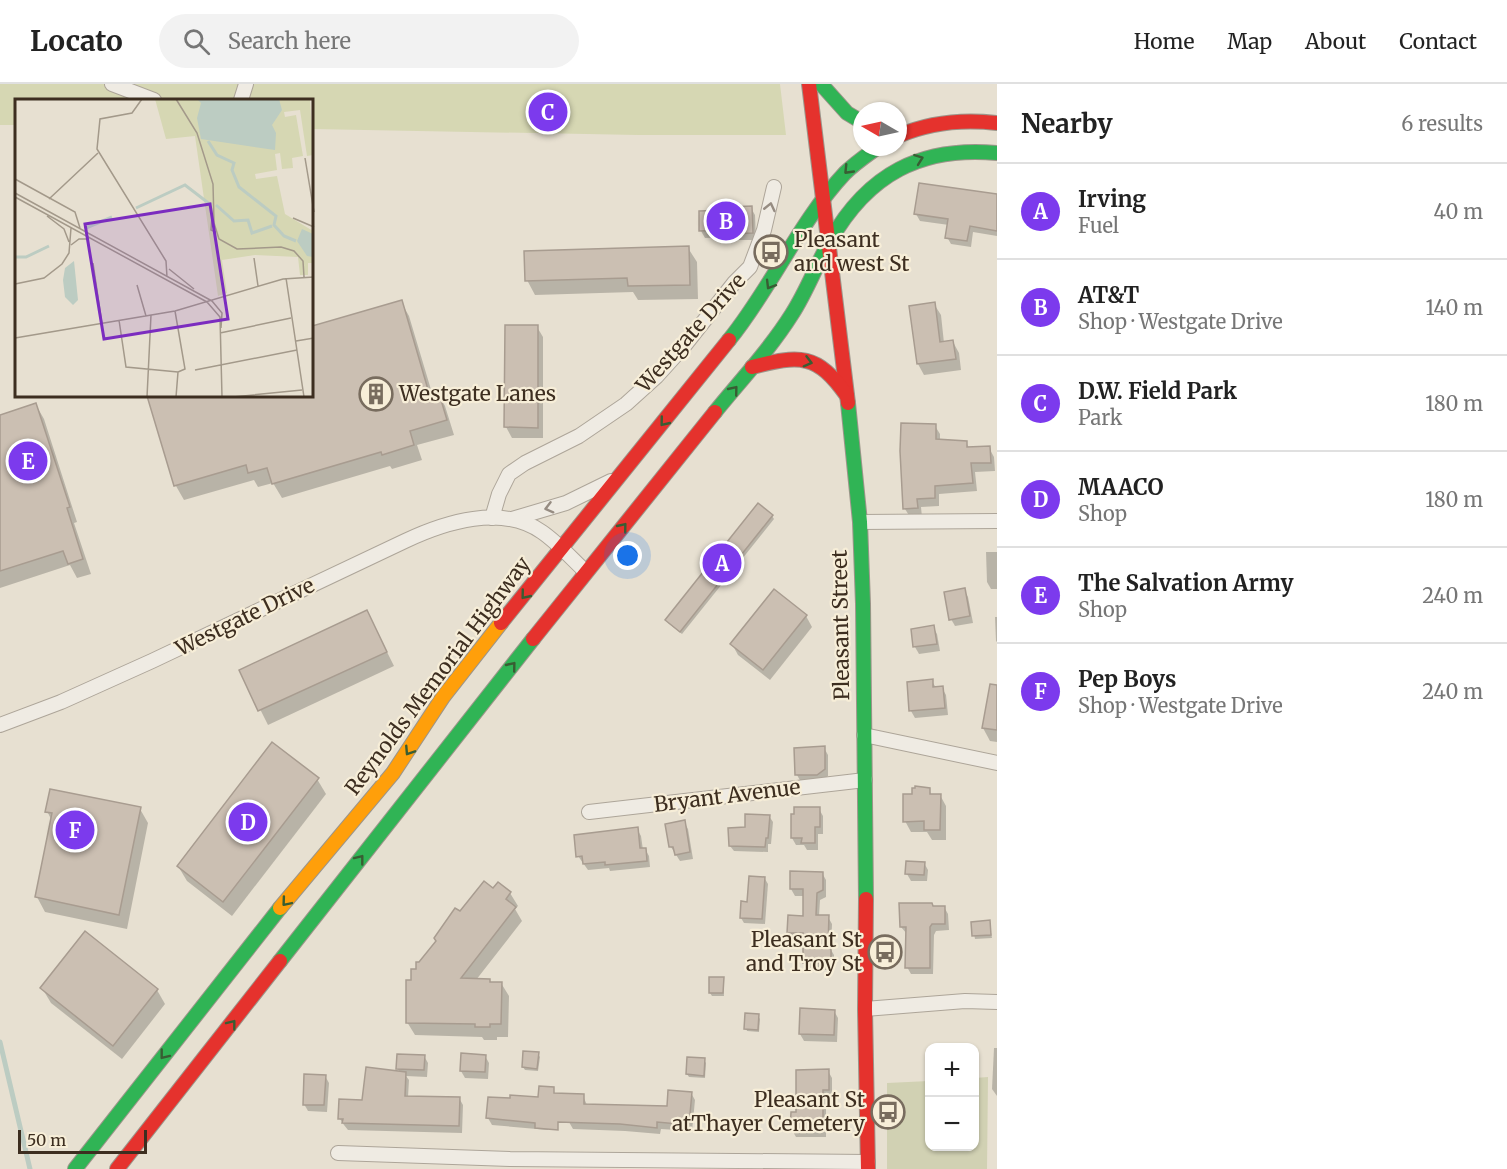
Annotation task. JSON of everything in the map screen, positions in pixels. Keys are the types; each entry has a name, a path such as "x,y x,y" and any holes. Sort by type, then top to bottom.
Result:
{"main road":[{"name":"Pleasant Street","path":"809,84 848,399 860,522 868,1165"},
{"path":"821,84 853,117"},
{"path":"907,131 952,121 997,123"},
{"path":"117,1169 586,572 752,367 800,303 829,243 842,221 857,203 882,180 907,164 929,156 953,150 997,153"},
{"name":"Reynolds Memorial Highway","path":"75,1169 279,910 393,773 450,688 751,313 769,287 806,223 823,200 847,171 866,156"},
{"path":"752,367 783,359 809,361 822,366 832,374 848,399"}],"street":[{"path":"112,84 151,99"},
{"path":"241,99 246,84"},
{"name":"Westgate Drive","path":"492,518 499,494 509,474 525,463 579,436 642,390 685,345 734,283 750,267 765,230 774,187"},
{"path":"512,519 575,500 621,475"},
{"name":"Westgate Drive","path":"0,725 143,665 425,532 464,521 492,518 524,522 541,531 586,572"},
{"path":"860,522 997,521"},
{"path":"864,735 997,763"},
{"name":"Bryant Avenue","path":"589,812 865,780"},
{"path":"865,1009 997,1002"},
{"path":"129,1169 142,1138"},
{"path":"338,1153 510,1159 868,1165"}],"green space":[{"path":"0,84 780,84 786,135 638,135 314,129 314,99 15,99 15,125 0,125"},
{"path":"988,1077 987,1169 887,1169 887,1083 925,1081 925,1151 979,1151 979,1078"}],"building":[{"path":"919,183 997,194 997,231 970,226 967,241 945,238 948,219 914,214"},
{"path":"752,206 753,233 727,234 727,230 699,231 699,211"},
{"path":"689,246 690,285 628,286 627,278 525,281 524,251"},
{"name":"Westgate Lanes","path":"402,300 429,393 438,390 447,420 410,431 414,445 382,455 381,452 272,484 267,468 248,473 246,465 174,486 148,398 314,398 314,325"},
{"path":"935,302 940,342 953,340 956,359 917,364 909,306"},
{"path":"505,325 538,325 538,428 504,427"},
{"path":"36,403 70,507 67,508 83,559 68,564 63,551 0,571 0,415"},
{"path":"901,423 936,424 936,439 967,441 967,447 990,446 991,463 971,463 973,483 935,486 935,498 917,499 918,508 903,509"},
{"path":"758,503 773,515 680,632 665,620"},
{"path":"965,588 970,616 949,620 944,592"},
{"path":"774,589 807,615 763,670 730,644"},
{"path":"367,610 387,652 258,711 239,670"},
{"path":"934,625 937,644 913,647 911,629"},
{"path":"933,679 933,687 943,686 945,708 909,711 907,682"},
{"path":"990,684 997,685 997,730 982,728"},
{"path":"272,742 319,778 223,902 177,866"},
{"path":"825,746 825,769 817,775 795,775 794,748"},
{"path":"915,786 930,788 930,794 941,794 940,830 924,830 924,821 903,822 903,794 912,794 912,788"},
{"path":"50,789 141,807 119,915 35,897 52,813 45,812"},
{"path":"794,807 820,807 820,827 815,827 815,843 801,843 802,838 791,838 791,814 794,814"},
{"path":"745,814 770,815 765,847 729,846 728,828 745,827"},
{"path":"685,820 690,852 675,855 673,847 669,847 665,824"},
{"path":"638,827 640,848 646,848 647,861 605,865 605,862 583,864 582,856 576,857 574,835"},
{"path":"906,861 925,862 924,875 905,874"},
{"path":"790,871 823,872 823,890 817,893 816,915 829,915 828,946 831,946 831,963 803,963 803,933 787,933 788,915 803,916 803,889 790,889"},
{"path":"749,876 765,877 762,919 740,918 741,901 747,902"},
{"path":"484,881 493,888 498,882 511,892 506,899 516,907 461,978 490,979 490,982 502,982 501,1024 475,1027 475,1024 406,1023 406,980 411,980 411,969 416,969 416,962 419,962 436,941 434,938 455,908 460,911"},
{"path":"899,903 932,903 933,906 945,906 945,924 932,924 930,927 930,968 905,968 906,927 900,927"},
{"path":"990,920 991,935 972,936 971,922"},
{"path":"85,931 158,989 113,1046 40,988"},
{"path":"709,977 724,977 723,993 709,993"},
{"path":"800,1008 835,1010 834,1035 799,1034"},
{"path":"745,1013 759,1014 758,1030 744,1029"},
{"path":"523,1051 539,1052 537,1069 522,1067"},
{"path":"461,1053 486,1055 485,1072 460,1071"},
{"path":"397,1054 425,1055 424,1070 396,1069"},
{"path":"687,1057 705,1058 704,1076 686,1074"},
{"path":"366,1067 406,1072 405,1096 460,1097 459,1126 342,1123 343,1119 338,1119 339,1099 362,1100"},
{"path":"829,1069 829,1090 823,1090 823,1131 790,1130 791,1112 796,1112 796,1070"},
{"path":"304,1074 326,1075 324,1105 303,1105"},
{"path":"539,1086 554,1087 554,1093 584,1094 584,1104 667,1106 668,1090 692,1092 689,1125 657,1122 657,1128 558,1122 558,1130 535,1128 535,1123 486,1118 488,1097 510,1098 510,1095 538,1097"}],"waterway":[{"path":"0,1042 30,1169"}],"traffic: fast":[{"path":"821,84 853,117"},
{"path":"715,412 765,352 792,314 830,241 861,198 899,169 921,160 944,154 997,153"},
{"path":"729,340 814,212 849,169 865,156"},
{"path":"848,403 860,522 863,604 866,899"},
{"path":"280,961 533,639"},
{"path":"75,1169 280,908"}],"traffic: slow":[{"path":"280,908 393,773 443,697 501,623"}],"traffic: jam":[{"path":"809,84 848,403"},
{"path":"907,132 946,123 971,121 997,123"},
{"path":"501,623 729,340"},
{"path":"752,367 783,360 806,361 826,372 847,396"},
{"path":"533,639 715,412"},
{"path":"866,899 865,1009 868,1169"},
{"path":"117,1169 280,961"}],"place":[{"name":"D.W. Field Park","path":"548,112"},
{"name":"AT&T","path":"726,221"},
{"name":"Pleasant and west St","path":"771,252"},
{"name":"Westgate Lanes","path":"376,394"},
{"name":"The Salvation Army","path":"28,461"},
{"name":"Irving","path":"722,563"},
{"name":"MAACO","path":"248,822"},
{"name":"Pep Boys","path":"75,830"},
{"name":"Pleasant St and Troy St","path":"885,952"},
{"name":"Pleasant St atThayer Cemetery","path":"888,1112"}]}
